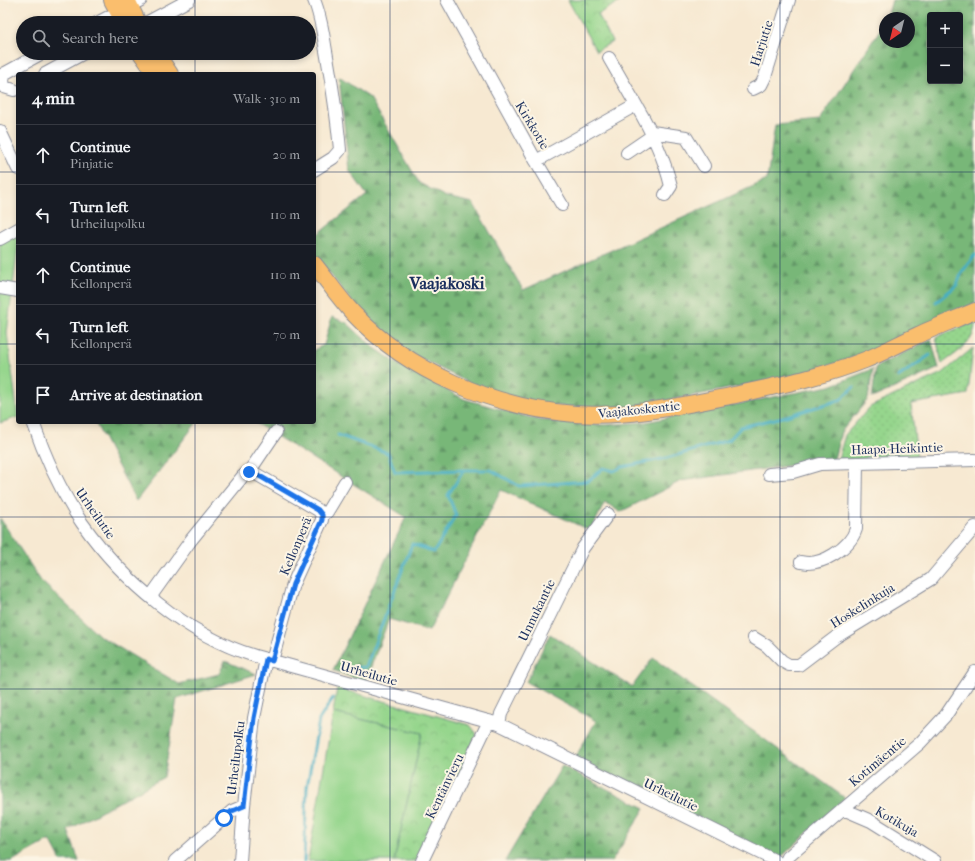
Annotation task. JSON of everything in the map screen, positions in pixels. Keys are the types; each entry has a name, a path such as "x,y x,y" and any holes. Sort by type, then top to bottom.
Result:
{"main road":[{"path":"125,7 132,16"},
{"path":"146,60 155,72"},
{"path":"161,60 169,72"},
{"name":"Vaajakoskentie","path":"316,267 353,313 381,339 405,356 438,375 503,401 540,410 576,414 619,414 668,407 799,381 864,360 975,311"}],"street":[{"path":"159,16 189,0"},
{"path":"314,0 318,8 323,31 335,103 340,150 333,158 316,169"},
{"name":"Kirkkotie","path":"447,0 536,161 636,105"},
{"name":"Harjutie","path":"753,89 761,85 765,77 789,0"},
{"path":"109,16 125,7"},
{"path":"609,58 652,132 665,163 671,186 665,195"},
{"path":"16,89 4,86 3,75 30,60"},
{"path":"49,72 71,60"},
{"path":"0,98 16,89"},
{"path":"0,131 16,165"},
{"path":"627,153 649,138 652,132"},
{"path":"652,132 686,136 704,166"},
{"path":"536,161 562,205"},
{"path":"0,239 16,230"},
{"path":"0,288 16,291"},
{"name":"Urheilutie","path":"34,424 50,465 82,522 125,572 151,596 183,621 210,638 235,650 494,723 776,861"},
{"path":"151,596 191,540 243,476 249,472 276,432"},
{"name":"Haapa-Heikintie","path":"769,474 793,472 820,464 975,460"},
{"path":"801,562 809,564 820,560 845,546 853,537 856,529 857,463"},
{"name":"Kellonperä","path":"249,472 256,474 318,510 322,515 320,525 293,584 269,660"},
{"path":"322,515 327,512 345,482"},
{"name":"Unnukantie","path":"494,723 501,714 574,564 583,548 608,514"},
{"name":"Hoskelinkuja","path":"754,638 767,646 782,661 789,665 799,665 836,637 931,579 975,527"},
{"name":"Urheilupolku","path":"240,861 244,806 254,718 269,660"},
{"name":"Kotimäentie","path":"786,861 788,857 920,743 946,715 975,672"},
{"name":"Kentänvieru","path":"422,861 456,783 494,723"},
{"path":"175,861 232,811 244,806"},
{"name":"Kotikuja","path":"843,809 871,821 935,861"}],"green space":[{"path":"568,0 623,0 598,14 612,42 596,51"},
{"path":"892,0 975,0 975,304 862,355 798,375 620,410 541,405 473,385 408,352 358,310 316,256 316,235 367,195 349,170 339,77 370,98 419,183 446,197 473,203 523,290 767,180 775,125 820,121 879,31 879,48 915,48 915,12 889,12"},
{"path":"16,226 16,262 7,333 16,402 16,418 0,423 0,235"},
{"path":"332,317 347,323 373,347 401,366 464,399 539,420 605,425 646,422 830,386 873,369 868,399 841,432 834,459 681,481 620,512 605,502 592,528 589,530 501,490 429,631 389,619 365,682 333,670 406,517 257,424 316,424 316,349 324,345"},
{"path":"975,322 974,330 969,342 942,364 936,337"},
{"path":"931,339 939,368 872,398 876,367"},
{"path":"973,348 968,394 911,404 917,459 838,459 845,435 870,407 944,372"},
{"path":"96,424 195,424 136,501"},
{"path":"0,518 41,581 100,636 179,684 219,674 225,661 256,674 177,699 164,777 68,830 79,861 61,861 50,840 12,861 0,861"},
{"path":"550,634 632,687 653,658 845,798 778,860 575,758 596,721 526,682"},
{"path":"337,688 470,725 477,734 417,861 394,861 422,733 333,713"},
{"path":"333,713 422,733 394,861 308,861"},
{"path":"562,766 645,808 612,861 505,861"}],"waterway":[{"path":"936,302 957,285 962,272 975,255"},
{"path":"898,377 930,355"},
{"path":"350,668 366,667 412,544 434,552 456,515 448,495 464,470 491,470 519,486 588,481 603,468 614,471 622,467 667,458 729,440 741,427 783,417 840,400 854,387"},
{"path":"338,435 388,453 395,472 464,470"},
{"path":"304,861 307,787 319,720 333,698"}],"district":[{"name":"Vaajakoski","path":"447,283"}],"route":[{"path":"224,818 232,811 244,806 254,718 266,659 272,661 274,649 293,584 322,520 322,515 318,510 256,474 249,472"}]}
